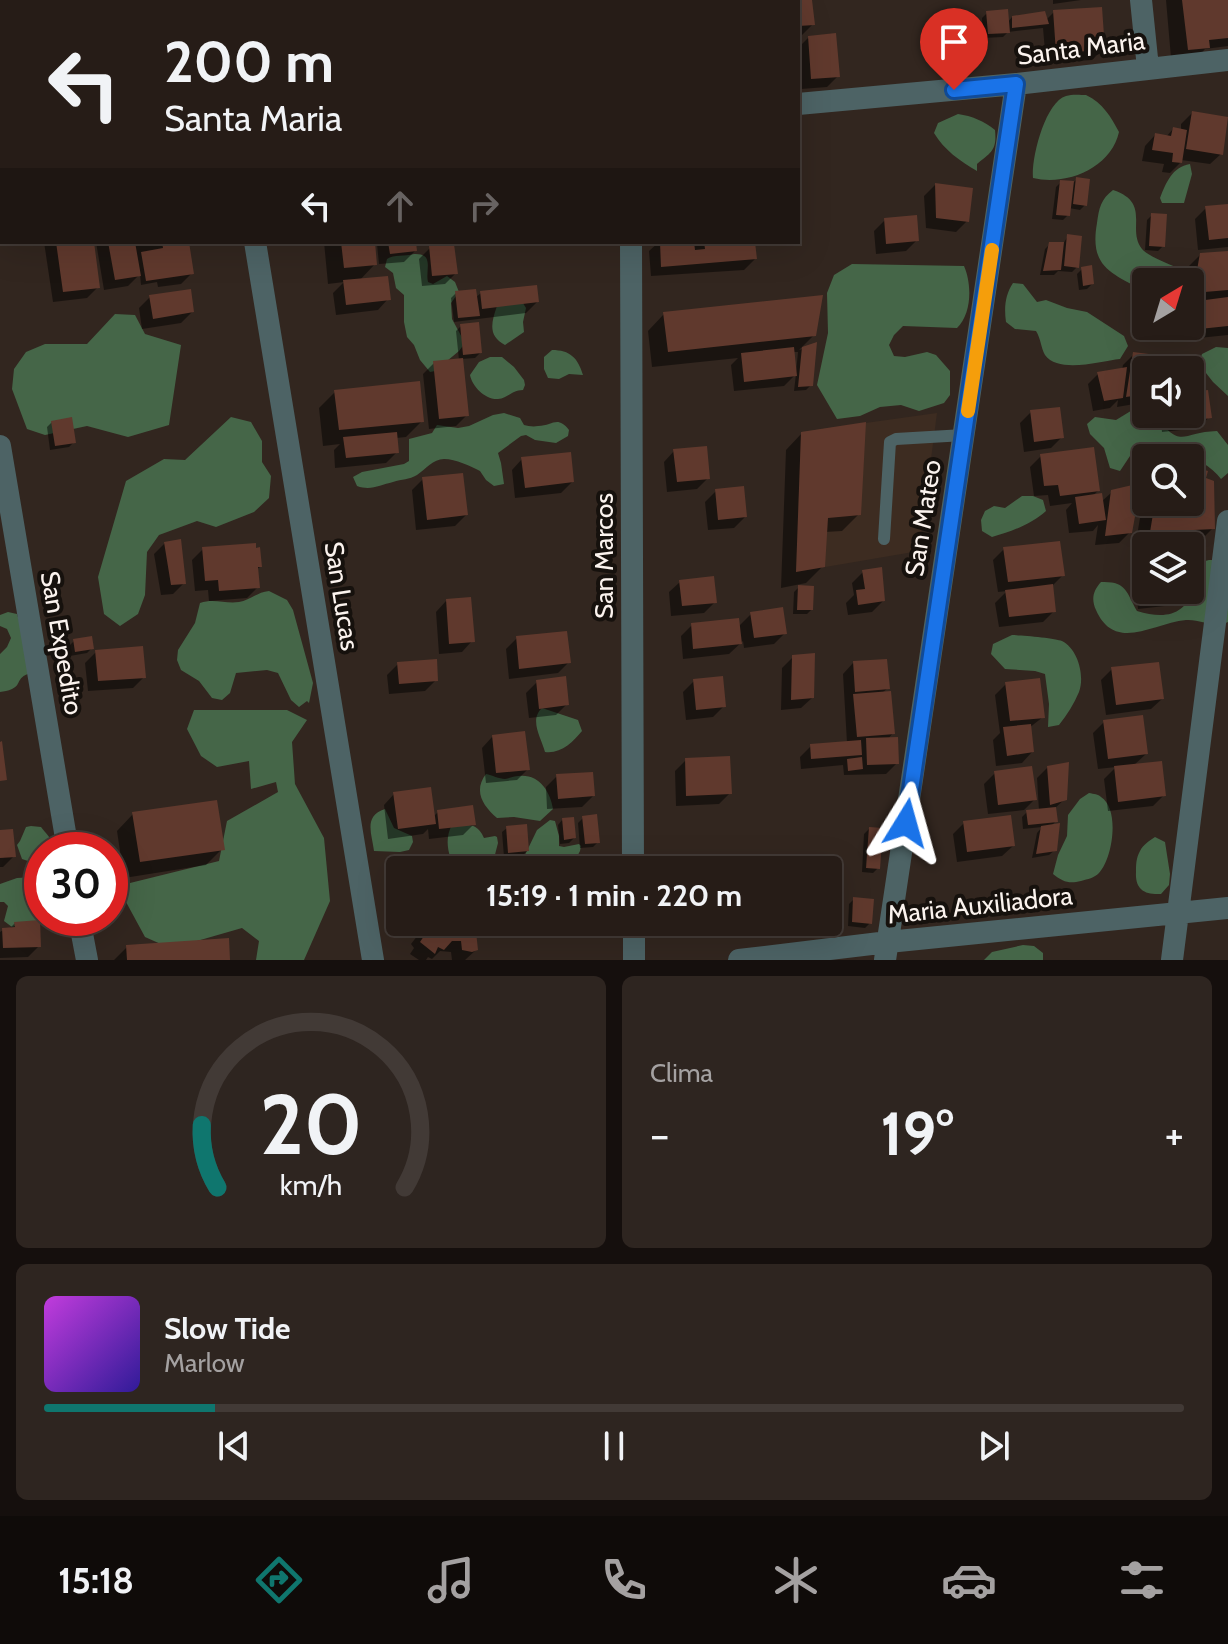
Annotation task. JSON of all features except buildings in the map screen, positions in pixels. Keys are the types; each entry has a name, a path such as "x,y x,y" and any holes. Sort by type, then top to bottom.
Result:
{"street":[{"path":"1141,0 1148,68"},
{"name":"Santa Maria","path":"800,104 1228,60"},
{"name":"San Mateo","path":"887,951 1016,84"},
{"name":"San Lucas","path":"255,244 373,960"},
{"name":"San Marcos","path":"631,244 633,856"},
{"name":"San Expedito","path":"0,446 65,832"},
{"path":"1172,960 1228,521"},
{"name":"Maria Auxiliadora","path":"739,960 887,951 1228,908"},
{"path":"82,936 87,960"},
{"path":"634,936 634,960"}],"lane":[{"path":"884,539 890,442 896,439 964,435"}],"shaded area":[{"path":"937,413 919,551 796,572 801,432"}],"green space":[{"path":"1086,95 1102,106 1119,132 1107,156 1086,172 1073,176 1046,180 1033,178 1037,145 1052,109 1058,100 1066,96"},
{"path":"958,114 978,119 995,130 994,146 977,164 977,171 953,155 934,133 938,123"},
{"path":"1190,164 1192,174 1184,203 1162,203 1160,198 1170,176"},
{"path":"1113,190 1125,195 1135,209 1136,233 1142,249 1179,268 1132,268 1132,285 1113,274 1100,260 1096,250 1098,218 1106,197"},
{"path":"421,254 427,259 428,282 433,284 447,276 455,282 459,292 451,303 452,319 465,343 435,371 430,372 407,337 404,295 396,288 393,273 385,267 390,257"},
{"path":"852,264 964,266 968,281 968,307 957,328 903,326 889,345 894,356 927,352 936,355 950,371 950,395 944,403 919,411 901,405 880,407 860,416 837,419 817,385 828,333 827,293 834,275"},
{"path":"1013,283 1023,284 1037,302 1046,300 1087,312 1124,336 1128,346 1120,359 1081,365 1051,361 1045,355 1036,331 1015,329 1006,322 1006,302"},
{"path":"521,300 526,308 524,332 505,345 493,333 497,306"},
{"path":"115,314 135,315 145,334 181,345 169,425 128,437 87,426 45,435 27,429 12,389 14,369 26,352 45,344 87,344"},
{"path":"1216,347 1228,348 1228,396 1204,370 1202,354"},
{"path":"552,350 572,356 583,375 548,378 544,357"},
{"path":"490,357 502,357 514,367 524,380 523,390 498,399 480,392 470,375 479,362"},
{"path":"1132,410 1132,428 1167,428 1182,437 1217,431 1228,445 1228,473 1221,479 1204,464 1204,444 1132,444 1132,453 1120,471 1110,468 1104,448 1090,434 1087,424 1095,417 1116,420"},
{"path":"504,413 520,418 524,425 529,426 561,423 569,430 568,436 556,443 521,436 498,453 504,484 494,486 480,471 458,461 440,459 411,478 371,488 357,486 353,477 362,472 409,461 409,439 432,433 437,425 458,428"},
{"path":"231,417 251,422 262,441 262,462 271,476 269,498 254,512 216,527 197,521 159,535 147,552 145,595 138,614 120,626 104,614 98,577 126,481 164,459 185,460"},
{"path":"1022,496 1043,500 1046,511 1028,524 999,535 992,537 982,531 981,520 985,511 994,506 1005,508"},
{"path":"1220,560 1228,565 1228,622 1217,624 1186,620 1124,633 1104,623 1096,610 1093,599 1101,582 1116,583 1125,589 1137,611 1165,615 1180,610 1186,604 1204,604 1204,561"},
{"path":"269,591 287,600 293,610 313,683 309,703 307,701 299,707 291,700 278,673 267,670 236,673 230,693 222,700 212,698 199,681 181,670 177,660 178,650 195,623 200,603 239,602"},
{"path":"8,612 17,614 34,672 21,678 12,689 0,692 0,654 11,638 7,629 0,626 0,615"},
{"path":"1012,635 1062,641 1076,656 1081,686 1059,725 1048,727 1045,674 1005,669 991,654 993,644"},
{"path":"542,708 578,720 582,731 561,749 545,752 536,723"},
{"path":"194,710 287,710 307,720 292,742 295,784 324,838 330,901 304,960 256,960 259,941 242,928 183,945 163,945 145,937 128,906 130,883 219,861 227,821 278,792 276,782 251,789 249,761 217,767 201,756 187,729"},
{"path":"486,774 503,779 526,776 538,781 546,790 553,809 540,821 497,818 481,798 480,786"},
{"path":"1089,793 1101,797 1111,812 1111,846 1097,875 1066,882 1053,874 1067,836 1068,815"},
{"path":"385,809 394,828 412,836 409,850 374,851 371,821"},
{"path":"550,820 555,821 559,846 579,844 577,856 524,856 537,830"},
{"path":"452,825 471,826 478,829 484,838 495,836 498,843 495,856 450,856 448,836"},
{"path":"26,827 41,827 45,832 24,832 24,860 17,845"},
{"path":"1155,837 1165,842 1170,874 1169,885 1161,894 1142,890 1136,878 1139,854 1144,845"},
{"path":"24,878 24,924 12,927 4,921 8,906 0,902 0,884"},
{"path":"1023,945 1034,946 1043,953 1043,960 984,960 992,952"}],"slow traffic":[{"path":"968,411 992,250"}],"route":[{"path":"906,823 1016,84 954,90"}]}
